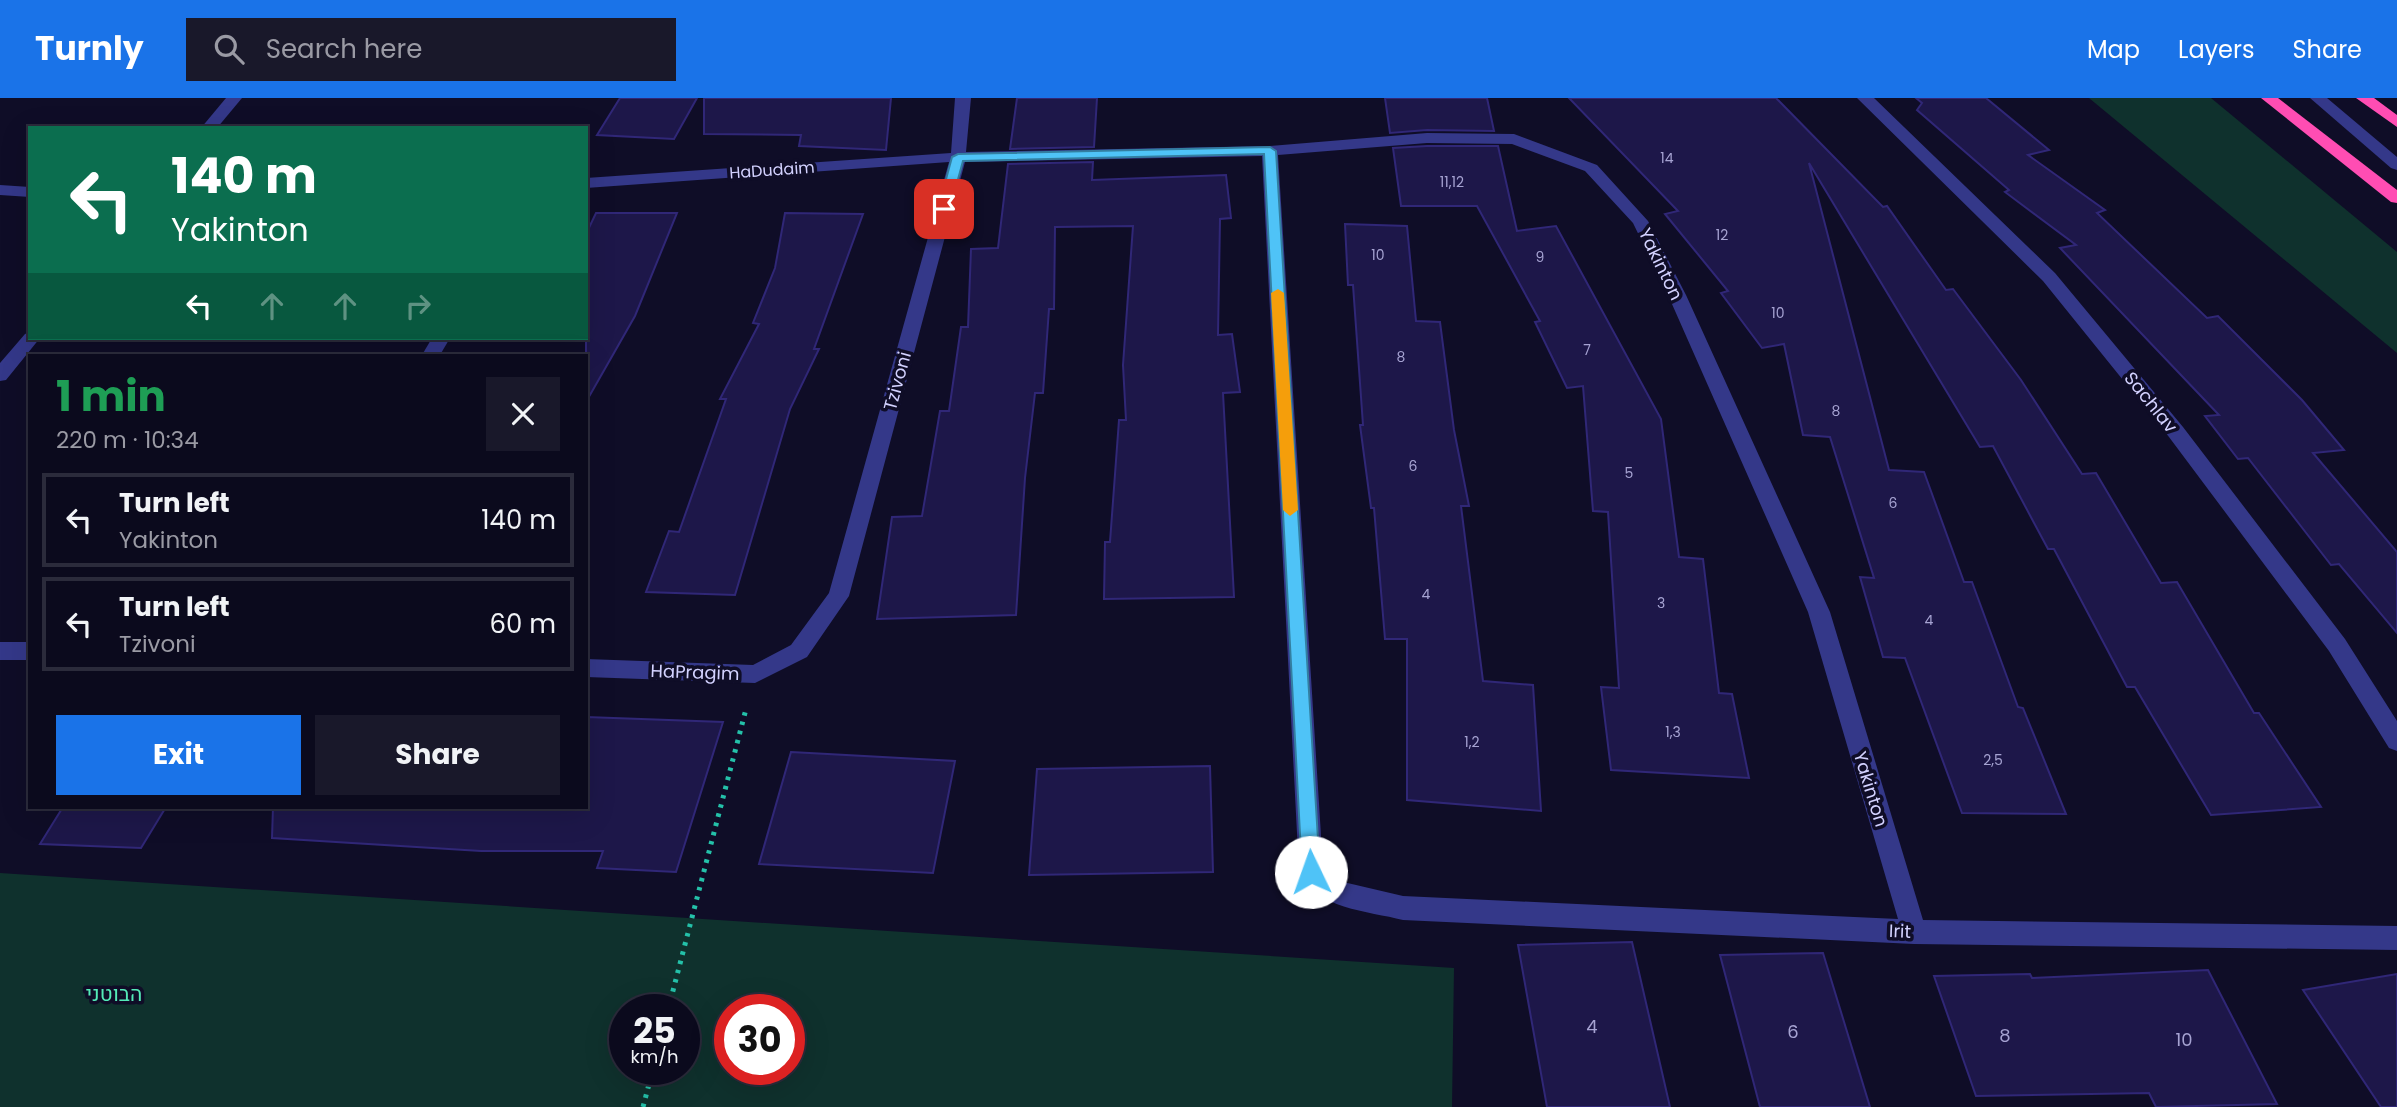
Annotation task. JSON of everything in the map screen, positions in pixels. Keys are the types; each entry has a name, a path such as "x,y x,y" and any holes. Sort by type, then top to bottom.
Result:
{"highway":[{"path":"2269,98 2397,198"},
{"path":"2364,98 2397,122"}],"street":[{"path":"211,126 234,98"},
{"name":"Tzivoni","path":"799,651 839,596 958,157 963,98"},
{"name":"Sachlav","path":"1865,98 2049,277 2176,432 2337,645 2397,741"},
{"path":"2318,98 2397,165"},
{"name":"Yakinton","path":"958,157 1270,151 1427,138 1514,139 1591,168 1640,221 1819,612 1914,932"},
{"name":"Irit","path":"1270,151 1311,872 1332,891 1403,908 1914,932 2397,938"},
{"name":"HaDudaim","path":"588,183 958,157"},
{"path":"0,190 28,192"},
{"path":"0,375 29,340"},
{"path":"0,651 28,651"},
{"name":"HaPragim","path":"588,668 755,674 799,651"}],"path":[{"path":"672,994 755,674"},
{"path":"643,1107 649,1085"}],"green space":[{"path":"2089,98 2211,98 2397,252 2397,353"},
{"name":"הבוטני","path":"0,873 1454,968 1452,1107 0,1107"}],"building":[{"path":"620,98 697,98 674,139 597,135"},
{"path":"704,98 891,98 886,150 799,146 801,135 704,134"},
{"path":"1017,98 1097,98 1094,147 1010,149"},
{"path":"1385,98 1487,98 1494,131 1427,130 1390,133"},
{"path":"1569,98 1776,98 1883,207 1887,206 1946,290 1953,289 2021,380 2082,474 2096,473 2161,583 2177,582 2254,713 2259,713 2321,807 2211,815 2135,687 2127,687 2054,549 2048,549 1993,446 1980,447 1809,163 1889,470 1924,472 1964,582 1972,582 2018,707 2023,708 2066,814 1962,813 1905,658 1883,657 1860,577 1874,578 1830,437 1803,435 1784,344 1762,348 1721,293 1728,291 1665,214 1678,211"},
{"path":"1916,98 1986,98 2049,150 2028,155 2105,210 2097,213 2207,318 2218,316 2302,400 2344,450 2313,453 2397,552 2397,633 2339,564 2331,565 2248,458 2238,459 2205,416 2219,415 2060,248 2076,245 2005,192 2009,190 1917,110 1922,103"},
{"path":"1498,146 1517,231 1556,226 1661,419 1679,557 1703,559 1719,693 1732,694 1749,778 1611,770 1601,687 1619,688 1608,512 1593,511 1583,386 1567,388 1535,322 1540,321 1477,206 1401,206 1393,148"},
{"path":"1093,162 1092,180 1226,175 1231,218 1220,219 1218,335 1232,334 1240,392 1223,393 1234,597 1104,599 1105,542 1110,542 1119,420 1126,420 1123,365 1133,226 1055,227 1054,309 1049,309 1043,393 1035,393 1025,478 1016,615 877,619 892,517 922,516 940,411 949,411 961,327 968,327 971,249 998,248 1008,164"},
{"path":"596,213 677,213 635,316 588,398 586,340 588,230"},
{"path":"785,213 863,214 814,349 819,349 790,409 735,595 646,592 669,531 679,532 726,399 720,399 759,324 753,323 775,268"},
{"path":"1345,224 1407,226 1416,321 1440,322 1454,430 1469,506 1461,506 1483,681 1533,685 1541,811 1407,800 1407,639 1385,639 1374,508 1371,508 1360,425 1363,425 1353,285 1348,285"},
{"path":"588,717 723,722 676,872 597,868 603,851 481,851 272,838 273,809 588,809"},
{"path":"791,752 955,761 933,873 759,864"},
{"path":"1210,766 1213,872 1029,875 1037,769"},
{"path":"62,809 165,809 141,848 40,844"},
{"path":"1632,942 1670,1107 1547,1107 1518,945"},
{"path":"1823,953 1870,1107 1760,1107 1720,955"},
{"path":"2208,970 2277,1104 2156,1107 2149,1093 1976,1096 1934,976 2030,974 2032,978"},
{"path":"2397,974 2397,1107 2381,1107 2303,990"}],"slow traffic":[{"path":"1278,293 1290,510"}],"route":[{"path":"944,209 958,157 1270,151 1311,872"}]}
